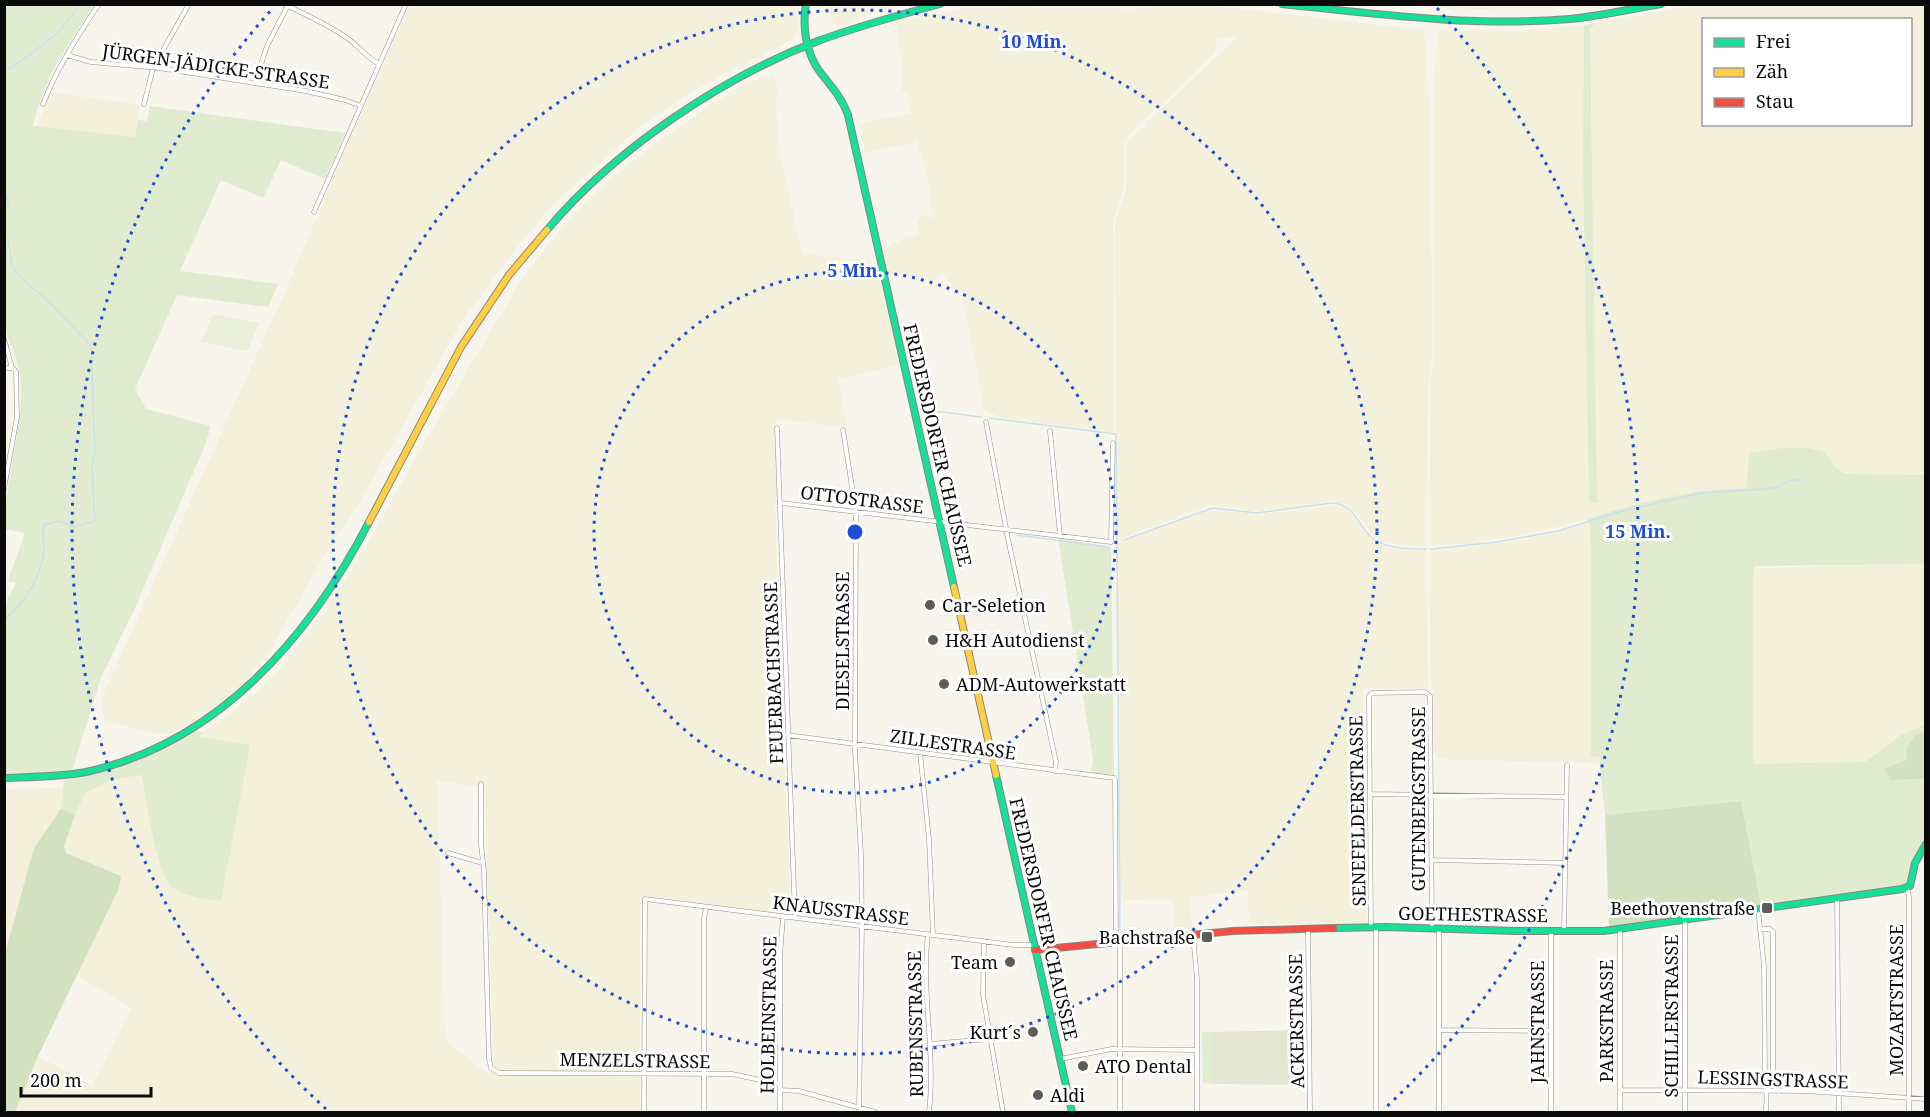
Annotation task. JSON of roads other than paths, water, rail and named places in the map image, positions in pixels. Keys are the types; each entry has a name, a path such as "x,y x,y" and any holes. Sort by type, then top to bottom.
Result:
{"main road":[{"name":"FREDERSDORFER CHAUSSEE","path":"806,4 804,19 808,44 814,61 841,96 848,115 1072,1113"},
{"path":"4,778 68,776 133,760 171,743 207,722 247,688 281,654 303,627 348,559 468,334 508,276 547,228 586,188 657,129 715,91 808,44 869,22 940,4"},
{"path":"1282,4 1436,19 1504,21 1572,19 1661,4"},
{"path":"1907,888 1911,882 1916,859 1926,844"},
{"name":"GOETHESTRASSE","path":"1035,948 1193,934 1308,929 1373,927 1564,931 1620,928 1907,888"}],"street":[{"path":"43,104 54,78 99,4"},
{"path":"144,104 153,68 189,4"},
{"path":"314,212 406,4"},
{"path":"255,82 267,46 287,5 334,29 350,40 373,62 379,64"},
{"name":"JÜRGEN-JÄDICKE-STRASSE","path":"67,55 91,62 255,82 331,96 361,106"},
{"path":"4,339 13,369 18,417 4,489"},
{"path":"4,368 13,369"},
{"path":"986,422 1006,530 1056,762 1055,771"},
{"name":"FEUERBACHSTRASSE","path":"777,428 795,917"},
{"name":"DIESELSTRASSE","path":"843,430 856,512 855,744 862,925 859,1110"},
{"path":"1050,432 1060,536"},
{"name":"OTTOSTRASSE","path":"781,503 1111,542 1113,443"},
{"name":"GUTENBERGSTRASSE","path":"1370,694 1429,693 1430,696 1439,1113"},
{"name":"SENEFELDERSTRASSE","path":"1370,694 1376,1113"},
{"name":"ZILLESTRASSE","path":"787,735 1115,780 1118,942"},
{"name":"RUBENSSTRASSE","path":"920,753 928,839 930,934 926,968 930,1044 929,1113"},
{"path":"1564,931 1567,765"},
{"path":"448,853 482,861 481,784"},
{"path":"1370,794 1431,793 1566,797"},
{"path":"1432,860 1565,863"},
{"name":"MENZELSTRASSE","path":"482,861 491,1068 499,1073 738,1075 765,1082 780,1083"},
{"name":"MOZARTSTRASSE","path":"1907,888 1910,897 1910,1113"},
{"path":"1837,898 1839,1113"},
{"name":"KNAUSSTRASSE","path":"644,1074 645,899 1035,948"},
{"path":"704,1113 706,907"},
{"path":"1758,909 1764,966 1766,1113"},
{"name":"HOLBEINSTRASSE","path":"780,1113 780,956 783,917"},
{"name":"SCHILLERSTRASSE","path":"1684,1113 1685,920"},
{"name":"PARKSTRASSE","path":"1620,928 1620,1113"},
{"name":"ACKERSTRASSE","path":"1308,929 1310,1113"},
{"path":"1761,929 1770,929 1773,932 1773,1073 1767,1079"},
{"name":"JAHNSTRASSE","path":"1551,931 1551,1113"},
{"path":"1193,934 1197,979 1197,1113"},
{"path":"984,941 983,995 1003,1113"},
{"path":"1118,942 1120,1113"},
{"path":"1439,1030 1551,1031"},
{"path":"930,1044 989,1040"},
{"path":"1060,1059 1120,1049 1197,1050"},
{"path":"644,1074 644,1113"},
{"path":"780,1090 799,1091 875,1113"},
{"name":"LESSINGSTRASSE","path":"1620,1090 1839,1093 1926,1100"}],"waterway":[{"path":"4,70 11,68 49,40 66,24 79,4"},
{"path":"4,194 8,198 8,205 4,211"},
{"path":"4,224 6,231"},
{"path":"4,620 19,606 36,579 43,559 44,525 59,521 75,527 95,521 91,346 53,306 16,273 12,264 8,239"},
{"path":"927,410 981,417"},
{"path":"989,418 1116,434 1120,934"},
{"path":"1431,549 1497,542 1558,531 1622,511 1701,493 1765,489 1778,487 1791,480 1803,480"},
{"path":"1124,540 1212,508 1257,513 1332,503 1350,510 1370,536 1382,544 1426,549"},
{"path":"1017,535 1108,547"}],"place":[{"name":"Car-Seletion","path":"930,605"},
{"name":"H&H Autodienst","path":"933,640"},
{"name":"ADM-Autowerkstatt","path":"944,684"},
{"name":"Beethovenstraße","path":"1767,908"},
{"name":"Bachstraße","path":"1207,937"},
{"name":"Team","path":"1010,962"},
{"name":"Kurt´s","path":"1033,1032"},
{"name":"ATO Dental","path":"1083,1066"},
{"name":"Aldi","path":"1038,1095"}]}
